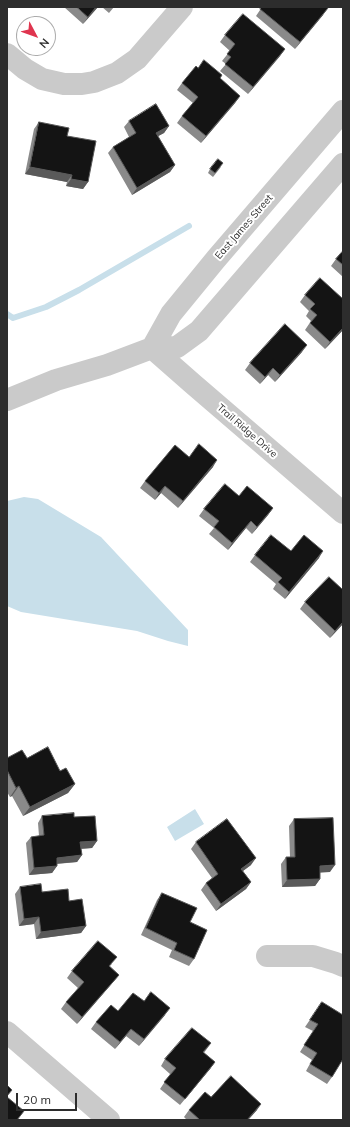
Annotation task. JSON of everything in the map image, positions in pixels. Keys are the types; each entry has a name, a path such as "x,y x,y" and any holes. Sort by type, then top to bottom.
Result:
{"street":[{"path":"7,54 25,70 42,79 64,84 94,82 117,73 137,59 182,7"},
{"name":"East James Street","path":"152,348 171,314 216,259 343,111"},
{"path":"7,400 56,380 108,365 152,348 177,347 199,331 343,164"},
{"name":"Trail Ridge Drive","path":"152,348 343,513"},
{"path":"267,956 313,956 343,966"},
{"path":"7,1032 109,1120"}],"water":[{"path":"24,497 38,499 101,537 188,630 188,646 137,631 21,612 7,606 7,501"},
{"path":"195,809 204,824 175,841 167,827"}],"building":[{"path":"77,7 96,7 88,17"},
{"path":"262,7 328,8 300,42 260,9"},
{"path":"243,14 285,49 253,87 225,64 231,57 227,54 235,44 225,35"},
{"path":"204,60 222,75 220,78 240,96 206,136 182,116 198,97 182,83 196,66 198,68"},
{"path":"156,104 169,126 156,133 175,165 137,188 113,147 136,133 129,121"},
{"path":"39,122 69,128 67,136 96,141 88,182 71,179 72,175 30,167"},
{"path":"218,159 223,163 215,173 210,169"},
{"path":"343,251 343,265 336,259"},
{"path":"320,278 343,299 343,328 330,342 310,323 317,315 310,309 315,304 305,295"},
{"path":"285,324 307,345 280,375 273,368 265,377 250,363"},
{"path":"199,444 217,460 183,501 165,486 159,493 145,481 175,445 189,457"},
{"path":"225,484 239,496 247,486 273,508 257,527 251,521 232,543 214,527 219,521 204,509"},
{"path":"271,535 291,551 304,535 323,551 289,592 278,582 282,578 255,555"},
{"path":"329,577 342,589 343,587 343,622 335,631 305,602"},
{"path":"48,747 60,771 66,768 75,784 30,807 19,786 16,788 7,770 7,758 22,750 27,758"},
{"path":"74,813 74,817 95,816 97,841 80,842 82,855 57,858 57,866 34,868 31,837 44,835 42,816"},
{"path":"333,818 335,865 320,866 320,879 287,880 286,857 295,857 294,819"},
{"path":"227,819 256,858 241,869 251,882 221,904 206,883 218,874 196,842"},
{"path":"41,884 42,892 68,889 69,901 82,899 86,926 41,932 39,917 24,919 20,887"},
{"path":"162,893 197,908 190,922 207,930 194,959 174,950 177,943 146,928"},
{"path":"98,941 117,957 109,966 119,975 82,1017 66,1002 84,982 72,971"},
{"path":"151,992 170,1008 144,1039 131,1029 120,1042 96,1022 111,1005 118,1011 133,993 144,1001"},
{"path":"322,1002 343,1015 343,1059 332,1077 310,1064 317,1053 304,1045 318,1024 310,1020"},
{"path":"192,1028 211,1043 203,1052 215,1062 185,1099 164,1082 176,1068 165,1059"},
{"path":"231,1076 261,1104 247,1120 200,1120 189,1110 205,1092 211,1097"},
{"path":"7,1085 12,1090 7,1096"},
{"path":"7,1097 24,1111 17,1120 7,1120"}],"waterway":[{"path":"7,314 13,318 46,307 79,290 189,226"}]}
